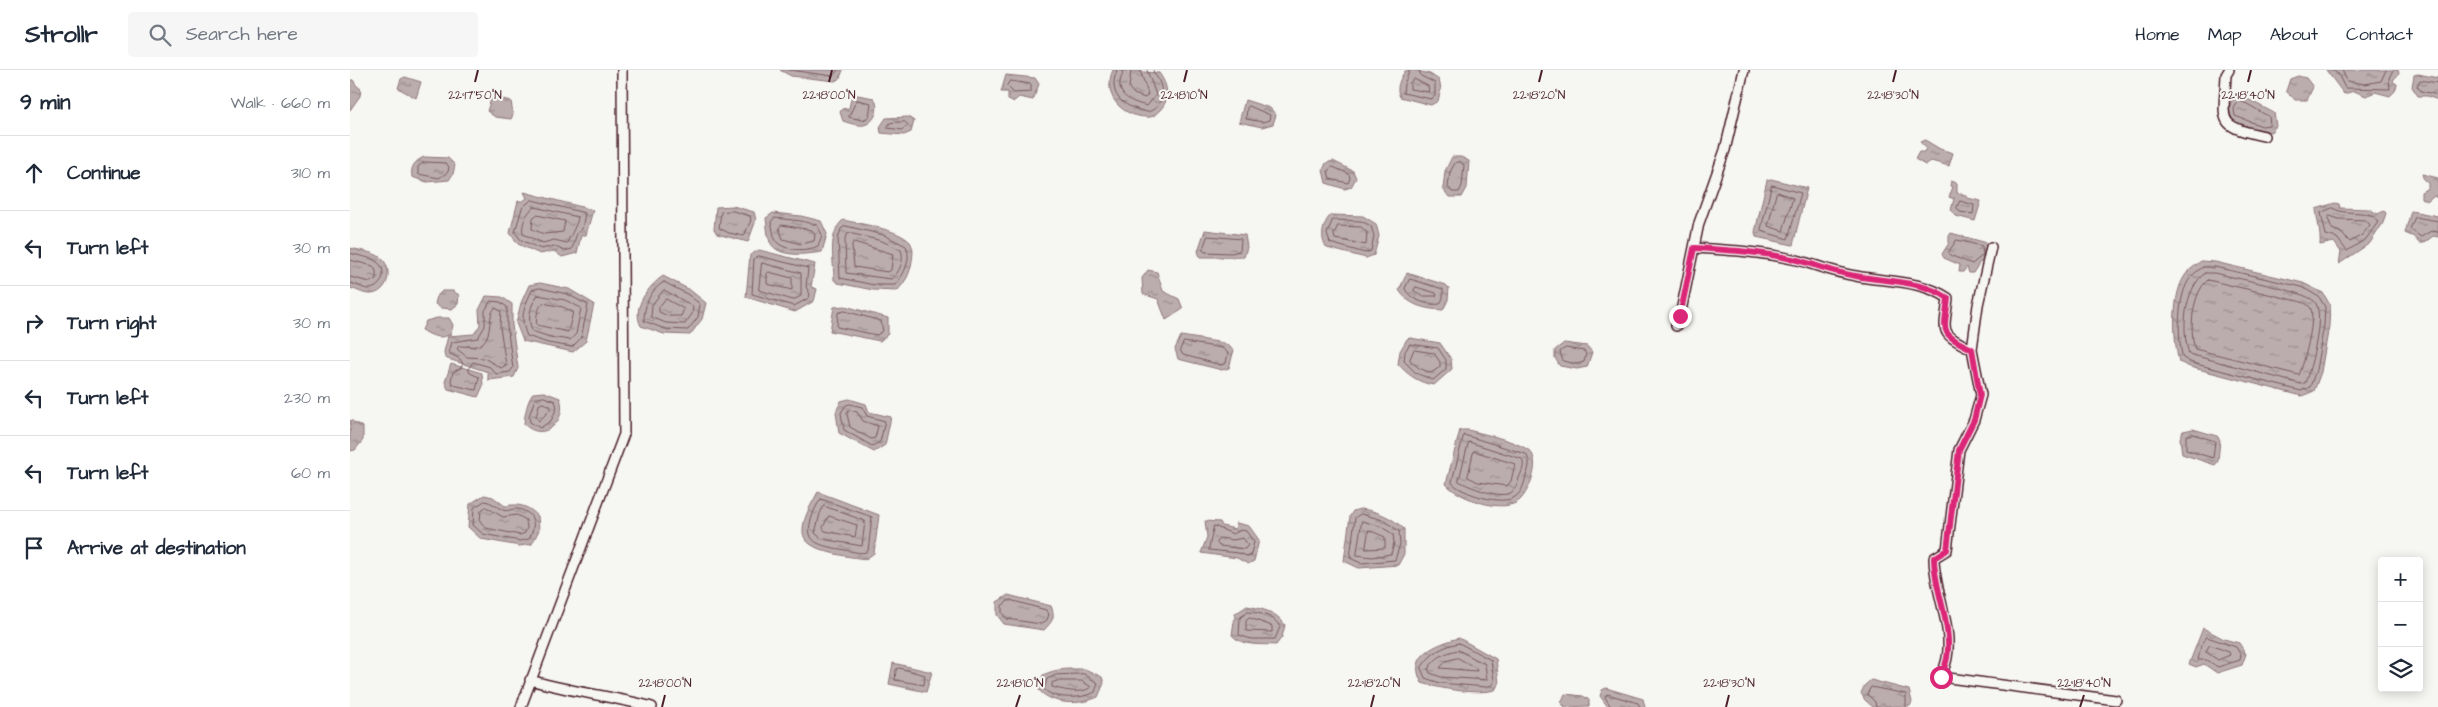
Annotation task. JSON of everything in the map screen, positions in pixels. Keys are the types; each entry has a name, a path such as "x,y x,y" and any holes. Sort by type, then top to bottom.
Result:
{"street":[{"path":"521,707 624,434 622,70"},
{"path":"1676,326 1699,223 1725,150 1744,70"},
{"path":"2229,70 2226,76 2224,116 2229,125 2238,131 2264,136"},
{"path":"1991,247 1978,305 1972,349 1980,395 1974,420 1959,450 1947,550 1934,558 1934,573 1947,635 1948,658 1941,677 2116,700"},
{"path":"1694,248 1735,250 1795,260 1854,276 1906,282 1939,292 1948,298 1944,320 1945,330 1958,342 1972,349"},
{"path":"530,680 555,688 620,698 652,707"}],"water":[{"path":"780,70 843,70 840,78 835,81 791,76"},
{"path":"1113,70 1159,73 1167,92 1163,107 1152,117 1137,116 1121,108 1112,95 1110,87"},
{"path":"1413,70 1430,74 1439,80 1441,89 1438,101 1431,105 1400,97 1398,87 1401,77 1405,71"},
{"path":"2326,70 2398,70 2399,74 2393,82 2397,84 2395,91 2390,96 2375,92 2366,96 2354,91 2344,94"},
{"path":"1006,75 1035,78 1039,84 1033,100 1019,97 1013,102 1008,100 1008,92 1001,92"},
{"path":"2414,75 2438,78 2438,100 2427,96 2418,96 2412,87"},
{"path":"2298,76 2306,78 2313,87 2307,100 2295,100 2286,91 2290,79"},
{"path":"405,77 421,82 416,98 398,88 401,79"},
{"path":"350,80 353,80 361,89 360,96 350,110"},
{"path":"852,94 874,98 876,102 877,110 874,118 864,125 843,121 840,112 842,109 849,108"},
{"path":"2240,95 2274,113 2276,126 2271,132 2241,125 2229,119 2228,109 2233,98"},
{"path":"498,98 511,101 513,115 511,119 495,117 487,111 491,99"},
{"path":"1245,100 1270,108 1276,115 1273,124 1262,127 1239,122"},
{"path":"908,117 914,121 911,132 904,135 881,133 880,127 886,118"},
{"path":"1925,140 1940,149 1953,153 1949,166 1931,161 1925,165 1915,159 1919,152 1924,152 1926,148 1920,142"},
{"path":"424,157 448,158 455,165 449,180 427,182 412,177 414,165"},
{"path":"1452,157 1461,157 1469,161 1467,188 1462,197 1449,197 1443,189 1445,171"},
{"path":"1333,161 1353,171 1356,178 1351,187 1345,189 1326,183 1323,170 1326,163"},
{"path":"2422,174 2438,178 2438,198 2433,196 2427,201 2421,198 2421,192 2428,188 2428,183 2424,180"},
{"path":"1771,179 1807,188 1793,245 1756,237 1755,232 1767,180"},
{"path":"1951,181 1957,183 1957,193 1965,195 1967,198 1981,201 1975,221 1956,216 1951,210 1954,199 1949,197 1953,187 1950,186"},
{"path":"524,192 593,210 586,235 581,235 577,253 562,257 554,251 540,254 518,244 510,233 518,201 523,201 527,198"},
{"path":"2335,203 2339,204 2340,208 2369,209 2378,214 2384,211 2386,213 2383,223 2370,243 2339,264 2341,252 2334,242 2320,245 2316,209"},
{"path":"733,206 754,212 756,220 748,242 717,234 714,229 716,207"},
{"path":"2411,211 2438,216 2438,237 2433,236 2424,243 2419,243 2414,237 2405,233"},
{"path":"773,213 801,216 821,221 827,234 822,252 794,254 780,251 774,247 769,239 766,218"},
{"path":"1331,215 1363,216 1376,224 1379,236 1374,255 1366,258 1327,248 1323,240 1323,231"},
{"path":"843,220 888,230 904,237 910,242 913,251 910,270 905,281 897,291 873,290 838,283 834,280 833,240 838,226"},
{"path":"1205,230 1245,235 1247,247 1244,257 1200,257 1198,251"},
{"path":"1951,233 1987,243 1984,261 1980,262 1973,273 1969,273 1967,267 1963,272 1959,272 1960,265 1944,258 1942,254 1949,243"},
{"path":"350,248 373,254 385,262 388,274 385,286 381,290 369,294 350,288"},
{"path":"759,250 815,264 811,287 817,289 814,301 795,312 746,297 750,255"},
{"path":"2201,261 2215,262 2303,283 2323,293 2330,305 2329,326 2321,372 2314,391 2302,396 2190,367 2179,362 2175,341 2178,293 2186,274"},
{"path":"1148,270 1157,272 1163,291 1179,299 1183,309 1166,320 1158,299 1143,294 1142,278"},
{"path":"1407,273 1446,285 1449,288 1448,300 1443,310 1418,306 1403,295 1399,290"},
{"path":"663,276 690,290 706,303 702,319 690,335 664,334 641,326 638,319 640,304 647,291"},
{"path":"540,283 569,289 594,304 586,341 573,352 523,341 516,323 521,303 529,285"},
{"path":"442,291 453,291 459,295 458,304 452,309 441,308 435,304 437,296"},
{"path":"486,296 502,297 512,304 512,325 518,368 514,377 488,380 488,372 445,358 444,352 448,336 474,334 480,325 479,310"},
{"path":"845,306 888,318 888,334 880,341 830,331 834,307"},
{"path":"437,318 449,318 453,325 451,334 443,337 429,334 422,330 426,321"},
{"path":"1181,336 1224,343 1234,350 1229,368 1222,370 1178,359 1175,349"},
{"path":"1407,339 1440,343 1451,359 1452,369 1434,385 1414,378 1398,364 1400,351"},
{"path":"1564,343 1587,346 1592,352 1587,367 1577,369 1560,366 1555,358 1555,350"},
{"path":"451,364 482,373 483,386 478,397 448,389 445,382"},
{"path":"544,392 560,398 561,414 552,427 546,430 532,430 524,424 528,404 533,393"},
{"path":"849,399 866,404 869,412 891,417 885,445 874,452 839,433 836,412 841,401"},
{"path":"350,420 363,427 363,440 355,450 350,451"},
{"path":"2193,429 2217,436 2220,440 2218,461 2215,465 2182,454 2180,438 2183,431"},
{"path":"1460,430 1468,430 1506,440 1532,453 1534,466 1531,482 1520,500 1503,506 1482,503 1460,495 1446,484"},
{"path":"818,492 879,515 874,553 866,559 839,555 819,549 805,539 803,532 804,522"},
{"path":"484,495 493,497 505,506 523,506 538,516 539,530 532,544 520,546 481,539 468,527 470,504"},
{"path":"1360,509 1384,515 1404,529 1404,554 1398,565 1359,568 1344,561 1350,516 1353,511"},
{"path":"1205,521 1220,522 1222,526 1235,529 1236,523 1249,526 1259,540 1254,561 1248,564 1237,558 1201,553 1207,537"},
{"path":"1008,595 1051,606 1053,616 1051,622 1044,630 1004,624 997,615 997,602"},
{"path":"1247,606 1273,614 1285,625 1282,637 1276,645 1247,643 1236,639 1232,635 1235,614"},
{"path":"2203,628 2224,639 2239,643 2246,654 2242,665 2217,673 2204,664 2196,667 2189,664"},
{"path":"1459,638 1496,659 1499,683 1495,690 1478,692 1458,691 1422,683 1418,673 1418,665 1421,658 1433,647"},
{"path":"893,663 932,672 926,692 889,684"},
{"path":"1064,669 1085,669 1102,677 1104,683 1098,697 1091,700 1083,702 1059,701 1044,695 1038,689 1043,675"},
{"path":"1871,680 1909,690 1912,702 1910,706 1873,707 1865,700 1861,693 1865,685"},
{"path":"1606,688 1643,699 1645,707 1608,707 1600,696 1602,690"},
{"path":"1565,694 1583,696 1589,700 1589,706 1565,707 1561,703"}],"route":[{"path":"1680,316 1694,248 1735,250 1795,260 1854,276 1906,282 1939,292 1948,298 1944,320 1945,330 1958,342 1972,349 1980,395 1974,420 1959,450 1947,550 1934,558 1936,586 1947,635 1948,658 1941,677"}]}
